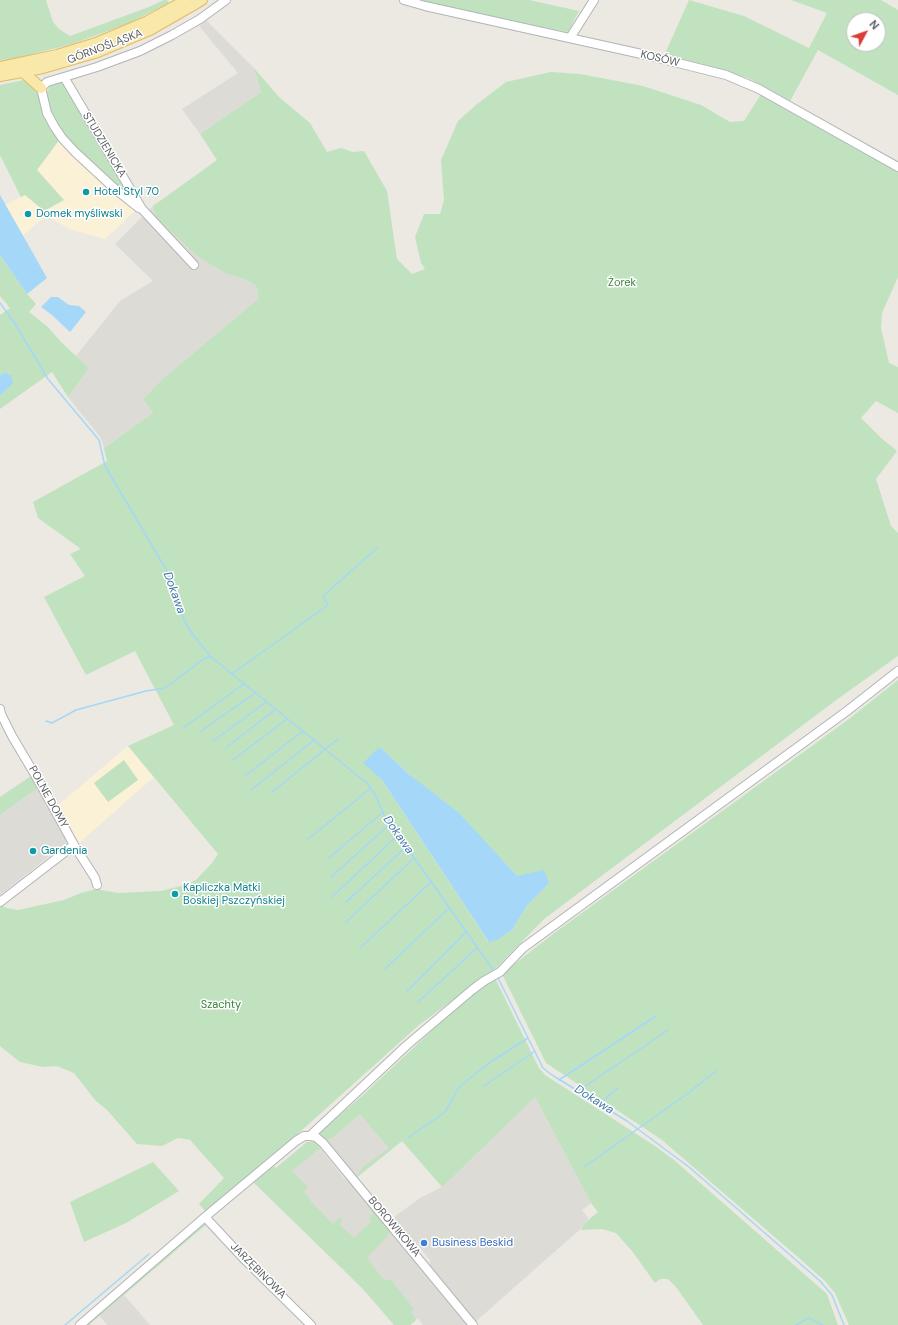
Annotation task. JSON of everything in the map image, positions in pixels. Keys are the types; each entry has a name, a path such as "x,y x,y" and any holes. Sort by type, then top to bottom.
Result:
{"main road":[{"name":"GÓRNOŚLĄSKA","path":"0,67 57,56 96,43 148,21 186,0"},
{"name":"GÓRNOŚLĄSKA","path":"0,76 59,64 104,50 150,30 202,0"},
{"path":"23,72 41,88"}],"street":[{"path":"142,209 115,189 62,138 47,113 41,88 47,82 96,67 146,48 200,19 226,0"},
{"name":"KOSÓW","path":"404,0 430,8 570,38 694,67 738,79 759,89 898,167"},
{"path":"570,38 594,0"},
{"name":"STUDZIENICKA","path":"64,77 142,209 194,265"},
{"path":"80,1325 296,1141 304,1136 310,1136 407,1045 472,990 500,972 523,948 847,711 898,671"},
{"name":"POLNE DOMY","path":"0,709 12,736 74,845 95,878 97,885"},
{"path":"0,902 74,845"},
{"name":"BOROWIKOWA","path":"310,1136 323,1143 473,1325"},
{"name":"JARZĘBINOWA","path":"205,1217 311,1325"}],"shaded area":[{"path":"206,20 254,68 261,92 200,134 182,109 238,73 199,26"},
{"path":"60,139 137,209 105,239 72,230 46,216 22,236 5,205 25,195 64,200 37,170"},
{"path":"153,206 156,217 227,274 242,278 255,285 258,292 258,299 164,379 143,399 153,413 104,448 101,438 68,397 89,368 76,356 120,301 153,281 115,244"},
{"path":"128,746 154,777 79,843 58,805"},
{"path":"38,788 70,840 0,895 0,815"},
{"path":"362,1096 402,1141 356,1178 318,1134"},
{"path":"535,1097 591,1203 582,1210 588,1218 584,1226 474,1323 430,1269 430,1260 415,1242 409,1242 402,1234 402,1229 398,1223 394,1223 390,1220 420,1198 442,1187 456,1168"},
{"path":"307,1142 315,1142 344,1178 348,1181 350,1180 392,1231 391,1233 468,1325 423,1325 418,1318 410,1325 394,1325 364,1290 337,1262 276,1168"},
{"path":"124,1295 150,1325 107,1325 99,1315"}],"green space":[{"path":"0,0 46,0 53,22 59,29 70,36 164,0 167,0 169,3 127,24 72,44 17,58 0,60"},
{"path":"406,0 529,0 579,11 568,32"},
{"path":"689,0 744,16 809,48 827,13 791,0 881,0 898,10 898,95 818,50 790,101 748,78 664,56"},
{"path":"254,68 279,97 310,123 327,152 341,148 353,152 364,151 387,191 397,259 412,274 425,269 421,263 415,237 424,214 440,214 444,200 441,160 458,121 506,82 551,72 580,74 643,86 701,105 730,122 744,121 761,94 898,171 898,277 882,313 881,328 889,363 898,367 898,413 876,401 861,418 881,438 897,451 876,479 891,526 898,533 898,656 839,698 544,919 495,969 419,1025 282,1148 206,1212 199,1204 224,1178 190,1140 178,1138 162,1146 137,1144 107,1110 95,1100 74,1073 57,1066 43,1067 20,1062 0,1046 0,905 18,910 64,900 96,889 118,893 161,891 181,886 196,880 212,863 218,854 128,746 174,725 135,651 86,675 44,597 85,576 70,554 81,549 38,518 33,502 107,461 104,448 153,413 143,399 163,379 258,299 258,292 255,285 242,278 227,274 197,256 156,217 153,206 217,160 200,134 261,92","holes":["381,748 495,853 517,876 549,883 526,907 513,929 488,941 382,780 364,763"]},
{"path":"24,80 37,89 46,117 60,139 37,170 64,200 44,211 25,195 21,197 0,155 0,85"},
{"path":"57,82 65,84 135,201 86,159 65,136 52,116 46,94 51,84"},
{"path":"0,255 27,294 36,304 29,312 48,327 61,342 89,368 68,397 52,372 0,409 0,396 8,388 9,374 6,372 0,375 0,315 10,308 0,296"},
{"path":"898,680 898,1325 849,1325 835,1293 825,1281 799,1258 662,1140 546,1063 502,974 553,934 849,719"},
{"path":"124,760 138,780 108,802 94,783"},
{"path":"31,776 38,788 0,815 0,797"},
{"path":"495,978 539,1068 545,1075 655,1146 674,1160 827,1294 838,1325 703,1325 676,1287 668,1279 660,1279 655,1283 632,1251 616,1233 602,1229 581,1230 587,1221 598,1212 591,1203 535,1097 442,1187 402,1141 356,1178 363,1167 389,1148 360,1114 332,1138 324,1140 318,1134 362,1096 461,1003"},
{"path":"307,1142 315,1142 320,1148 292,1171 308,1187 304,1192 311,1200 310,1201 333,1224 340,1217 343,1220 339,1224 354,1238 372,1221 369,1218 373,1213 367,1205 369,1204 392,1231 367,1258 384,1280 391,1280 414,1309 411,1312 416,1320 410,1325 394,1325 364,1290 253,1182 274,1166 276,1168"},
{"path":"153,1162 179,1191 126,1223 84,1242 70,1202"},
{"path":"204,1220 208,1223 89,1325 84,1325"}],"water":[{"path":"0,195 47,278 27,294 0,255"},
{"path":"51,297 58,297 69,305 79,306 86,312 70,332 41,307"},
{"path":"6,372 12,377 13,383 0,396 0,375"},
{"path":"381,748 410,775 459,813 517,876 544,870 549,883 526,907 513,929 497,940 489,942 382,780 363,763 377,749"}],"waterway":[{"name":"Dokawa","path":"0,303 14,322 48,379 99,440 105,466 167,571 184,620 193,635 210,656 368,784 376,796 384,815 494,971"},
{"path":"232,674 328,605 323,596 377,548"},
{"path":"46,721 52,723 76,710 146,691 165,688 205,658 210,657"},
{"path":"183,728 244,684"},
{"path":"201,731 255,693"},
{"path":"213,741 266,702"},
{"path":"227,747 276,709"},
{"path":"233,760 287,719"},
{"path":"245,776 303,731"},
{"path":"272,792 338,739"},
{"path":"251,790 314,740"},
{"path":"308,839 370,789"},
{"path":"329,858 383,812"},
{"path":"331,877 390,824"},
{"path":"332,897 398,835"},
{"path":"346,902 406,847"},
{"path":"346,922 414,858"},
{"path":"361,947 431,882"},
{"path":"385,969 449,908"},
{"path":"407,991 466,932"},
{"path":"418,1002 477,948"},
{"name":"Dokawa","path":"497,976 543,1068 627,1121 689,1167 820,1281 832,1295 844,1325"},
{"path":"559,1080 656,1016"},
{"path":"578,1091 668,1030"},
{"path":"408,1138 445,1112 459,1087 489,1063 528,1038"},
{"path":"484,1086 535,1051"},
{"path":"584,1167 687,1094 716,1071"},
{"path":"599,1104 618,1088"},
{"path":"65,1325 149,1254"},
{"path":"796,1325 809,1318 822,1325"}],"place":[{"name":"Hotel Styl 70","path":"86,192"},
{"name":"Domek myśliwski","path":"28,214"},
{"name":"Gardenia","path":"33,851"},
{"name":"Kapliczka Matki Boskiej Pszczyńskiej","path":"175,894"},
{"name":"Business Beskid","path":"424,1243"}],"park label":[{"name":"Żorek","path":"622,283"},
{"name":"Szachty","path":"221,1005"}]}
